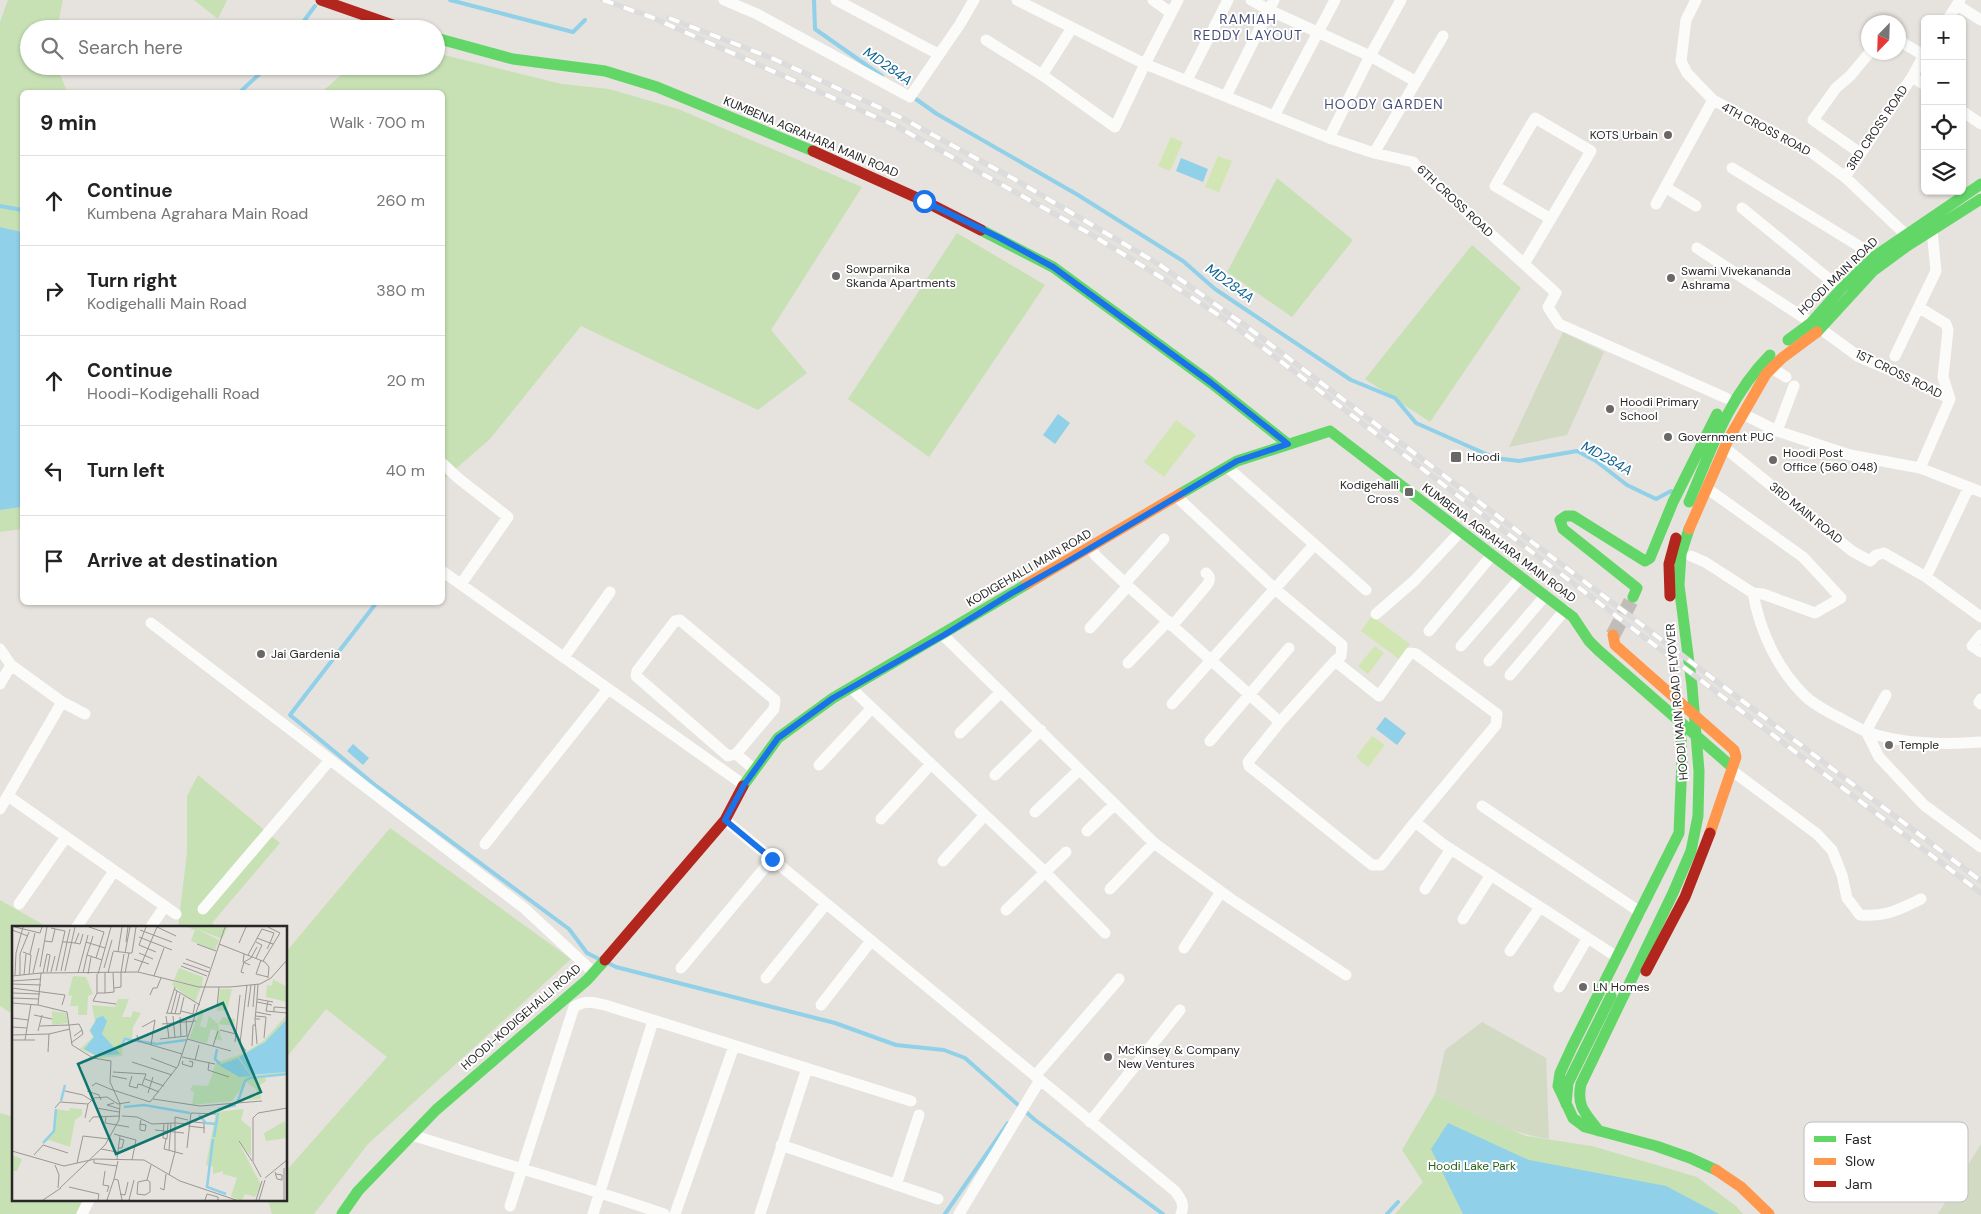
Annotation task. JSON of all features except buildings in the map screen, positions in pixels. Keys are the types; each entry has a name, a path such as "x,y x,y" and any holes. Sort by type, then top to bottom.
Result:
{"street":[{"path":"321,0 378,20"},
{"path":"724,0 757,14 910,97 960,24 974,0"},
{"path":"836,0 938,54"},
{"name":"6TH CROSS ROAD","path":"1017,0 1145,64 1329,138 1374,153 1413,162 1556,293 1548,307 1559,324 1726,398"},
{"path":"1153,0 1171,12"},
{"path":"986,40 1042,75 1115,127 1178,0"},
{"path":"1187,80 1228,0"},
{"path":"1251,0 1272,5 1318,33 1370,56 1415,81"},
{"path":"1274,116 1335,0"},
{"path":"1329,138 1370,56 1401,0"},
{"name":"4TH CROSS ROAD","path":"1696,0 1686,20 1680,61 1687,73 1713,100 1811,152 1845,178 1905,234"},
{"path":"1951,15 1959,3 1981,20"},
{"path":"1226,96 1272,5"},
{"path":"1042,75 1072,28"},
{"path":"1374,153 1443,36"},
{"name":"KUMBENA AGRAHARA MAIN ROAD","path":"445,40 513,59 605,71 656,87 777,136 924,201 1000,238 1053,267 1210,382 1288,444"},
{"path":"1906,44 1921,52"},
{"path":"1860,153 1813,120 1836,88 1850,76 1863,60"},
{"name":"3RD CROSS ROAD","path":"1845,178 1912,77 1921,60"},
{"path":"1912,77 1921,83"},
{"path":"1656,204 1713,100"},
{"path":"1966,114 1981,124"},
{"path":"1524,264 1551,219 1591,150 1535,118 1495,186 1551,219"},
{"path":"1732,168 1875,256"},
{"path":"1665,187 1696,206"},
{"name":"HOODI MAIN ROAD","path":"1769,365 1816,326 1841,289 1875,256 1905,234 1979,188"},
{"path":"1816,326 1873,271 1981,199"},
{"path":"1742,208 1841,289"},
{"path":"1895,356 1920,308 1936,271 1932,230"},
{"name":"1ST CROSS ROAD","path":"1697,248 1816,326 1859,357 1916,381 1950,399 1920,468"},
{"path":"1920,308 1946,324 1948,330 1943,377 1950,399"},
{"path":"1633,598 1638,588 1563,529 1560,520 1566,516 1573,516 1645,561 1650,558 1673,502 1726,398 1756,360 1769,365 1790,382 1778,431"},
{"path":"1691,556 1696,534 1730,452 1771,381 1769,365"},
{"name":"HOODI MAIN ROAD FLYOVER","path":"1566,1104 1568,1083 1672,874 1687,833 1692,792 1684,685 1669,588 1669,564 1684,514 1722,425 1739,394 1769,365"},
{"name":"HOODI MAIN ROAD FLYOVER","path":"1588,1117 1578,1092 1584,1073 1673,893 1691,851 1698,816 1700,771 1692,686 1679,585 1686,535 1728,440 1769,365"},
{"path":"1749,417 1778,431 1850,455 1920,468 1981,492"},
{"name":"KUMBENA AGRAHARA MAIN ROAD","path":"1330,430 1573,616 1593,646 1680,722 1733,765"},
{"name":"KODIGEHALLI MAIN ROAD","path":"744,785 778,738 833,698 944,635 1237,461 1330,430"},
{"name":"3RD MAIN ROAD","path":"1730,452 1852,551 1870,561 1876,555 1884,553 1926,578"},
{"path":"445,466 508,517 461,584"},
{"path":"1227,468 1366,590"},
{"path":"1969,487 1926,578 1981,617"},
{"path":"1654,550 1691,556 1705,562 1752,593 1763,594 1815,614 1841,598 1803,556 1712,492"},
{"path":"1177,497 1276,588 1342,645 1341,656 1335,662 1280,722 1248,764 1372,865 1381,864 1496,725 1497,714 1416,654 1410,653 1379,696 1335,662"},
{"path":"1376,614 1414,581 1461,531"},
{"path":"1090,628 1164,539"},
{"path":"1172,704 1314,545"},
{"path":"1091,548 1096,556 1126,585 1280,722"},
{"path":"1429,632 1492,555"},
{"path":"445,573 744,785"},
{"path":"1128,663 1207,585 1210,576 1206,573"},
{"path":"1460,646 1520,577"},
{"path":"564,657 610,592"},
{"path":"1752,593 1764,636 1782,668 1806,697 1827,711 1866,731 1900,740 1956,744 1981,742"},
{"path":"1489,661 1545,596"},
{"path":"1510,676 1565,610"},
{"path":"680,620 774,700 774,709 736,754 728,756 636,676 637,671 675,621 680,620"},
{"path":"151,623 600,964"},
{"path":"1981,634 1972,646 1981,652"},
{"path":"944,635 1154,843 1221,892 1346,975"},
{"path":"1599,1131 1588,1117 1588,1096 1594,1076 1685,897 1699,864 1733,765 1734,750 1615,645 1613,635"},
{"path":"1210,741 1289,648"},
{"path":"0,649 11,665 62,702 85,714"},
{"path":"0,684 11,665"},
{"path":"851,688 1045,872 1105,933"},
{"path":"485,844 608,689"},
{"path":"960,733 1001,692"},
{"path":"1866,731 1886,694"},
{"path":"1981,699 1979,702 1981,704"},
{"path":"0,809 62,702"},
{"path":"819,765 872,708"},
{"path":"1680,722 1682,760 1678,833 1560,1074 1558,1086 1573,1118 1578,1123 1585,1127 1636,1140 1697,1162 1724,1175 1746,1192 1769,1214"},
{"path":"995,775 1041,730"},
{"path":"1866,731 1879,757 1924,805 1981,847"},
{"path":"736,754 755,770"},
{"path":"203,909 330,760"},
{"path":"880,819 931,764"},
{"path":"1733,765 1817,834 1832,850 1842,875 1847,898 1860,915 1878,916 1921,899"},
{"path":"1035,812 1079,770"},
{"name":"HOODI-KODIGEHALLI ROAD","path":"342,1214 358,1191 436,1110 587,980 725,820 744,785"},
{"path":"8,796 176,914"},
{"path":"1681,796 1719,803"},
{"path":"1086,831 1115,804"},
{"path":"1482,806 1640,912"},
{"path":"943,861 985,815"},
{"path":"725,820 1175,1191 1182,1199 1183,1208 1181,1213"},
{"path":"1414,822 1616,957"},
{"path":"19,904 66,837"},
{"path":"1110,889 1154,843"},
{"path":"1425,889 1452,849"},
{"path":"1006,910 1066,852"},
{"path":"681,968 772,859"},
{"path":"77,926 114,871"},
{"path":"1463,919 1491,875"},
{"path":"1184,948 1221,892"},
{"path":"766,978 826,904"},
{"path":"151,926 165,906"},
{"path":"1510,951 1540,907"},
{"path":"1559,987 1587,939"},
{"path":"821,1005 871,941"},
{"path":"959,1214 1030,1098 1038,1078 1119,979"},
{"path":"510,1206 574,1007 581,1003 591,1001 911,1101"},
{"path":"1090,1122 1180,1010"},
{"path":"593,1214 653,1021"},
{"path":"676,1214 734,1046"},
{"path":"760,1214 807,1068"},
{"path":"896,1185 918,1115"},
{"path":"412,1135 601,1192 664,1214"},
{"path":"782,1145 938,1200"},
{"path":"82,1214 88,1202"}],"green space":[{"path":"8,0 63,0 59,20 20,20 20,75 60,75 66,90 20,90 20,232 0,227 0,22"},
{"path":"194,0 227,0 218,19"},
{"path":"445,55 562,84 609,89 678,109 862,187 771,330 807,373 758,410 581,326 490,439 445,478 445,90 324,90 341,75 445,75"},
{"path":"1171,137 1183,142 1170,171 1158,166"},
{"path":"1218,156 1232,161 1219,192 1205,187"},
{"path":"1277,178 1353,240 1292,317 1227,272"},
{"path":"957,233 1045,285 929,457 848,399"},
{"path":"1472,245 1521,288 1430,422 1365,379"},
{"path":"1563,332 1604,352 1567,435 1509,447"},
{"path":"1176,420 1196,435 1164,477 1144,462"},
{"path":"20,507 20,529 0,532 0,510"},
{"path":"1372,616 1410,644 1399,659 1361,631"},
{"path":"1375,646 1384,653 1368,674 1358,666"},
{"path":"1372,736 1385,745 1368,767 1356,757"},
{"path":"198,775 280,843 212,923 215,926 178,926 187,852 187,796"},
{"path":"390,828 571,959 368,1144 314,1214 272,1214 269,1202 288,1202 288,1169 387,1057 326,1009 288,1056 288,950"},
{"path":"0,900 46,926 12,926 12,1014 0,1006"},
{"path":"1482,1022 1546,1058 1549,1139 1505,1127 1476,1115 1435,1094 1445,1050"},
{"name":"Hoodi Lake Park","path":"1435,1094 1526,1136 1592,1146 1697,1177 1736,1206 1743,1214 1395,1214 1423,1182 1402,1150"},
{"path":"0,1113 12,1116 12,1202 84,1202 77,1214 0,1214"},
{"path":"1981,1144 1981,1214 1938,1214 1945,1202 1968,1202 1968,1165"}],"water":[{"path":"1181,158 1208,169 1203,182 1176,171"},
{"path":"0,227 20,232 20,507 0,510"},
{"path":"1058,414 1070,423 1055,444 1043,435"},
{"path":"1385,717 1406,733 1397,745 1376,729"},
{"path":"353,744 369,758 363,765 347,751"},
{"path":"1448,1123 1529,1160 1666,1186 1719,1214 1463,1214 1431,1149"}],"waterway":[{"path":"450,0 573,32 585,20"},
{"name":"MD284A","path":"814,0 815,29 882,76"},
{"path":"305,20 315,6"},
{"path":"242,90 258,75"},
{"name":"MD284A","path":"913,97 937,114 1078,195 1183,261 1215,289 1351,380 1395,398 1416,423 1495,458 1519,461 1577,451 1596,461 1627,485 1656,499 1671,491"},
{"path":"0,206 20,210"},
{"path":"375,605 290,715 375,785 569,929 587,953 599,959"},
{"path":"608,963 616,967 835,1023 896,1045 944,1050 965,1058 1035,1120 1163,1214"},
{"path":"945,1214 1008,1123"},
{"path":"1387,1214 1398,1202"}],"tunnel":[{"path":"1613,635 1633,597"}],"railway":[{"path":"603,0 651,17 896,126 1087,232 1159,276 1229,322 1981,893"},
{"path":"669,18 774,59 902,118 1014,179 1160,265 1246,326 1981,881"}],"traffic: fast":[{"path":"445,40 513,59 605,71 657,87 813,151"},
{"path":"1788,340 1811,323 1841,289 1875,256 1981,184"},
{"path":"1817,332 1873,271 1907,246 1981,199"},
{"path":"981,230 1053,267 1210,382 1288,444"},
{"path":"1689,502 1722,424 1743,388 1770,355"},
{"path":"1633,597 1637,588 1563,529 1560,520 1566,516 1573,516 1645,561 1650,558 1673,502 1717,414"},
{"path":"1180,494 1237,461 1330,431 1573,617 1589,641 1598,650 1732,767"},
{"path":"1599,1131 1583,1110 1580,1099 1581,1084 1673,893 1691,851 1698,816 1699,771 1692,686 1679,585 1681,554 1689,529"},
{"path":"743,786 778,738 833,698 1027,584"},
{"path":"1680,722 1682,760 1679,833 1572,1047 1560,1073 1558,1086 1573,1118 1585,1127 1656,1146 1716,1170"},
{"path":"342,1214 358,1191 436,1110 587,980 605,960"},
{"path":"1566,1104 1568,1083 1611,996"}],"traffic: slow":[{"path":"1689,529 1728,440 1766,374 1782,358 1817,332"},
{"path":"1027,584 1180,494"},
{"path":"1613,635 1615,645 1734,750 1736,757 1710,833"},
{"path":"1716,1170 1741,1187 1769,1214"}],"traffic: jam":[{"path":"321,0 378,20"},
{"path":"813,151 924,201 981,230"},
{"path":"1670,596 1669,564 1676,538"},
{"path":"605,960 725,820 743,786"},
{"path":"1646,971 1685,897 1710,833"}],"place":[{"name":"KOTS Urbain","path":"1668,135"},
{"name":"Sowparnika Skanda Apartments","path":"836,276"},
{"name":"Swami Vivekananda Ashrama","path":"1671,278"},
{"name":"Hoodi Primary School","path":"1610,409"},
{"name":"Government PUC","path":"1668,437"},
{"name":"Hoodi","path":"1456,457"},
{"name":"Hoodi Post Office (560 048)","path":"1773,460"},
{"name":"Kodigehalli Cross","path":"1409,492"},
{"name":"Jai Gardenia","path":"261,654"},
{"name":"Temple","path":"1889,745"},
{"name":"LN Homes","path":"1583,987"},
{"name":"McKinsey & Company New Ventures","path":"1108,1057"}],"district":[{"name":"RAMIAH REDDY LAYOUT","path":"1248,28"},
{"name":"HOODY GARDEN","path":"1384,104"}],"route":[{"path":"772,859 725,820 744,785 778,738 833,698 944,635 1237,461 1288,444 1210,382 1053,267 1000,238 924,201"}]}
